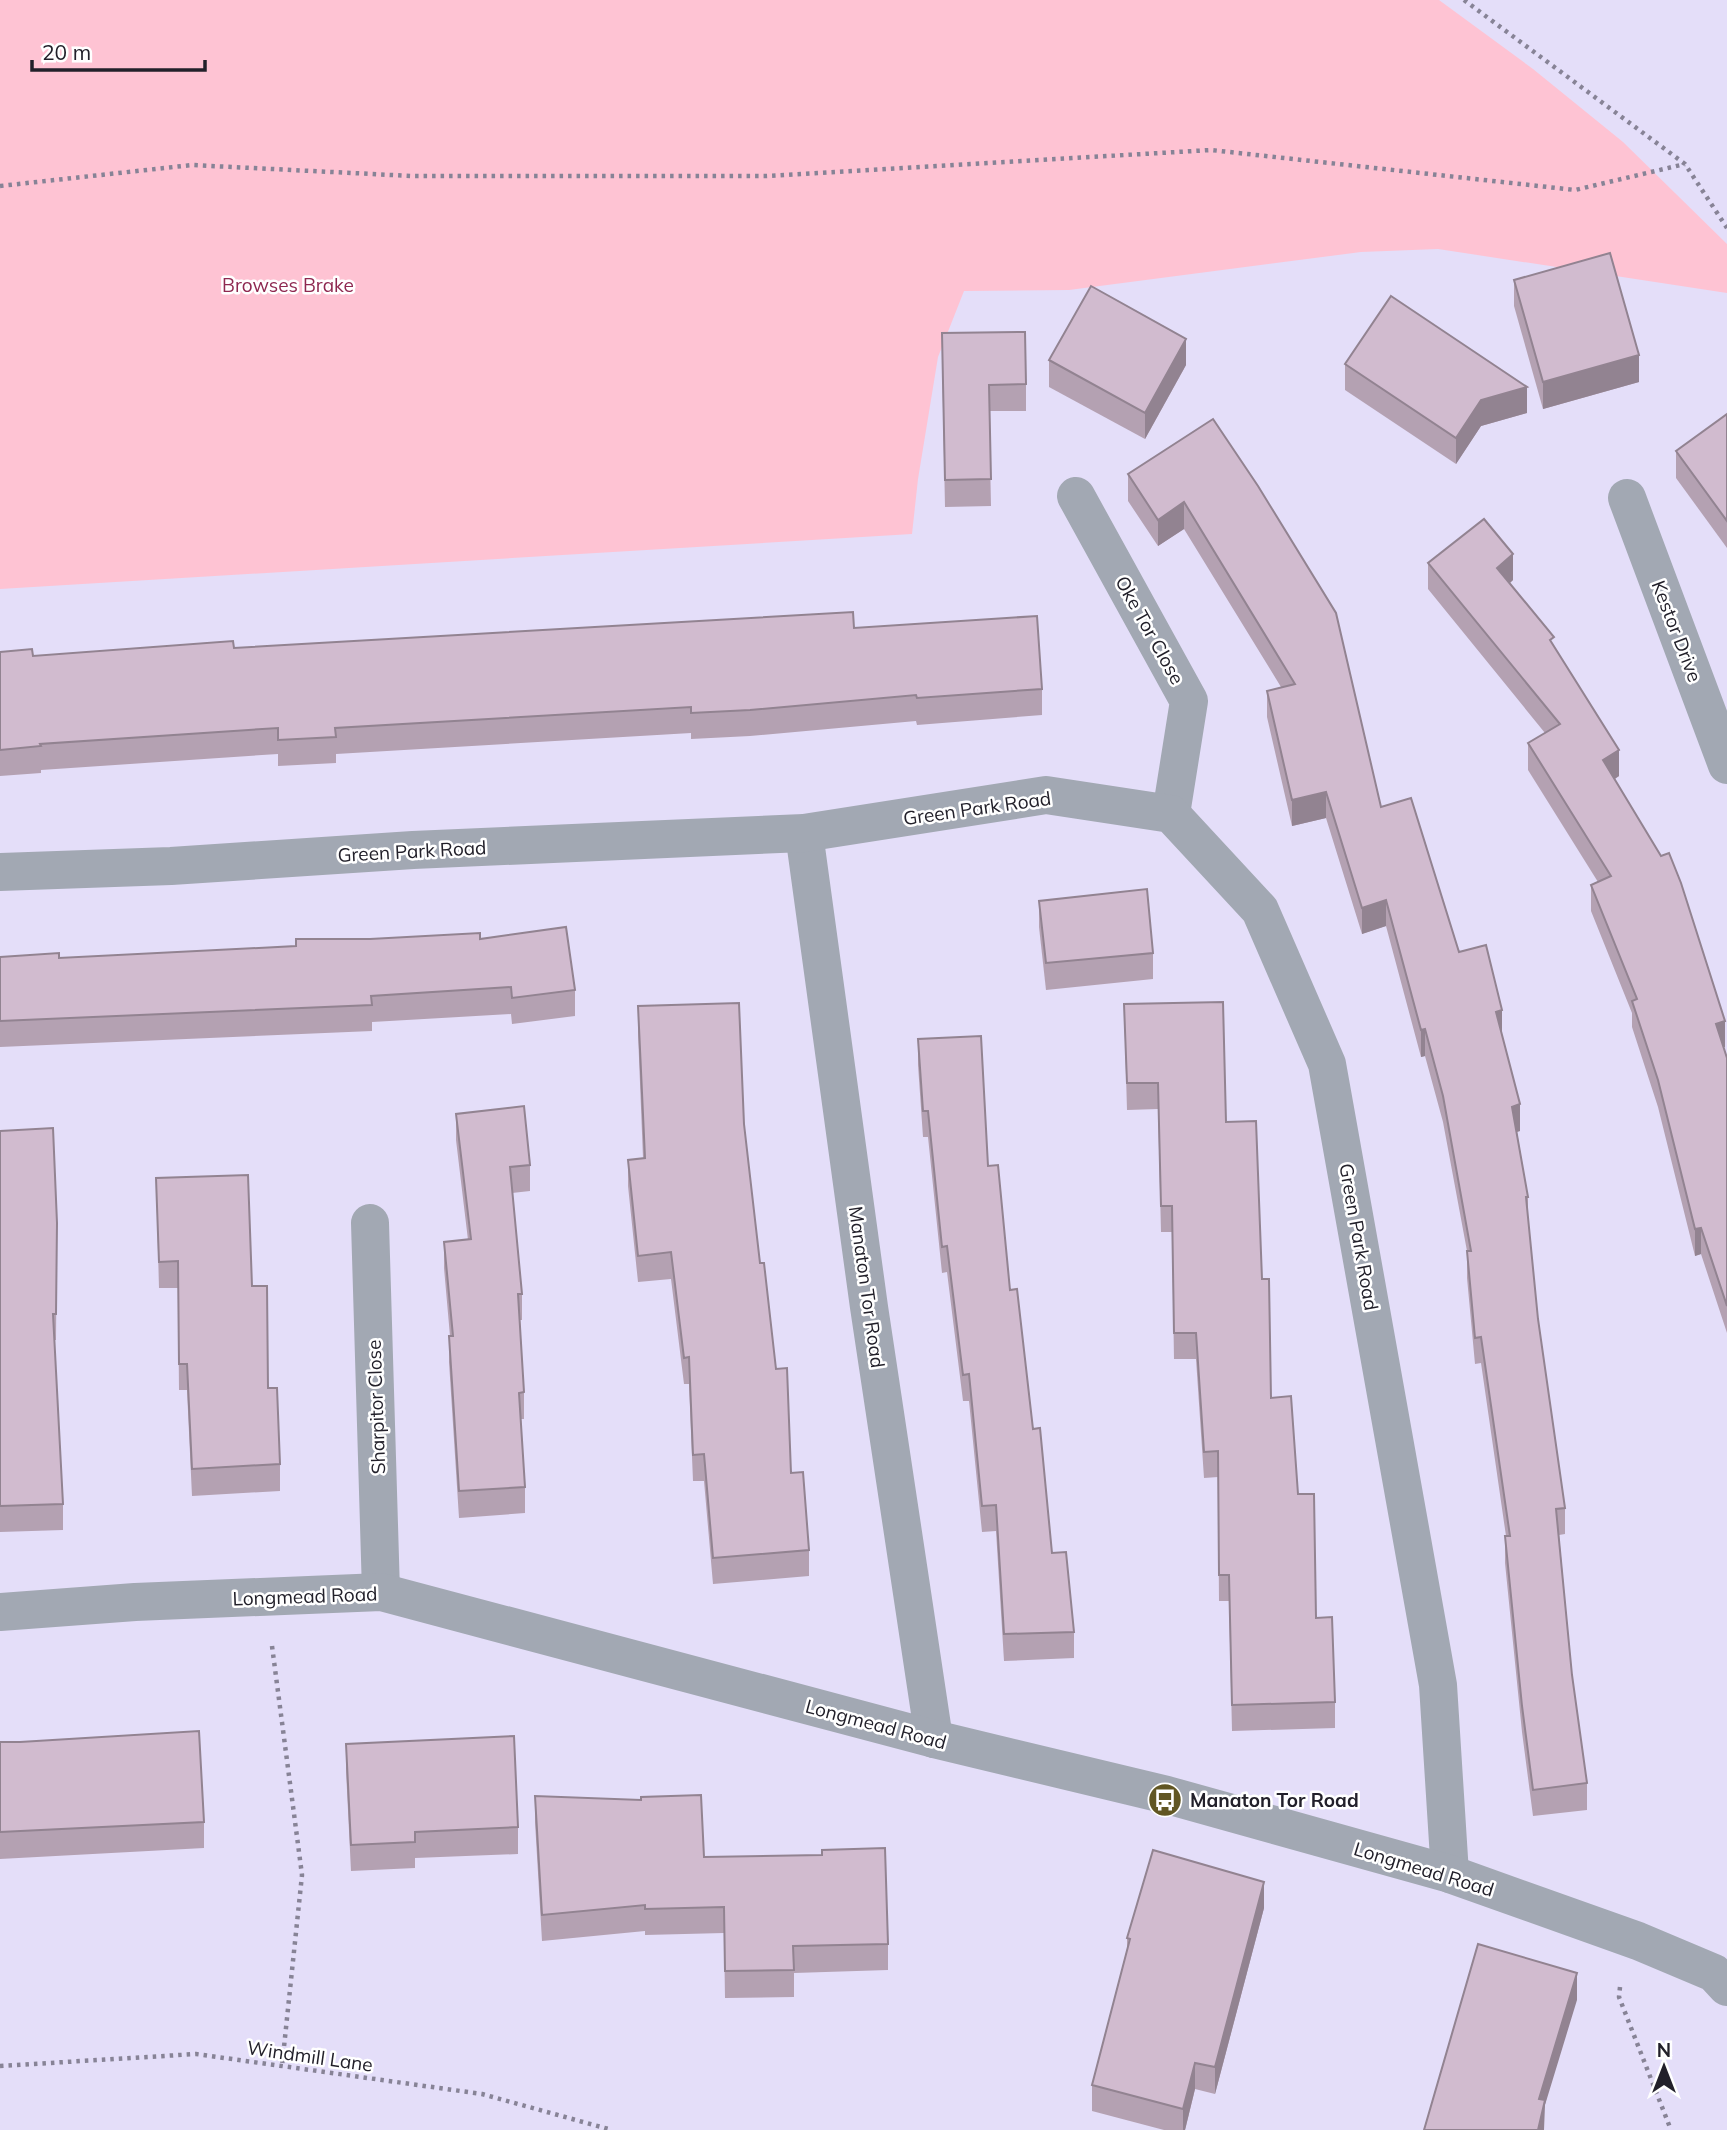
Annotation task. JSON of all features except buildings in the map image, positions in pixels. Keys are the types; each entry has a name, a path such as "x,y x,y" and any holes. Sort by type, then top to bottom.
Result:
{"street":[{"name":"Oke Tor Close","path":"1076,496 1189,701 1171,814"},
{"name":"Kestor Drive","path":"1627,498 1727,765"},
{"name":"Green Park Road","path":"0,872 171,866 413,850 804,833 1046,795 1171,814 1260,910 1327,1064 1438,1685 1450,1874"},
{"name":"Manaton Tor Road","path":"804,833 869,1307 934,1740"},
{"name":"Sharpitor Close","path":"370,1223 381,1592"},
{"name":"Longmead Road","path":"0,1612 381,1592 934,1740 1167,1795 1450,1874 1625,1936 1714,1973 1727,1987"}],"path":[{"path":"1464,0 1685,164 1727,228"},
{"path":"0,186 192,165 412,176 767,176 1211,150 1575,190 1685,164"},
{"path":"265,1596 302,1875 282,2066"},
{"path":"1625,1936 1619,1997 1671,2130"},
{"name":"Windmill Lane","path":"0,2066 196,2054 482,2094 612,2130"}],"green space":[{"name":"Browses Brake","path":"0,0 1439,0 1533,69 1623,142 1727,244 1727,293 1438,249 1361,252 1069,290 964,291 938,357 912,534 0,589"}],"place":[{"name":"Manaton Tor Road","path":"1165,1800"}]}
